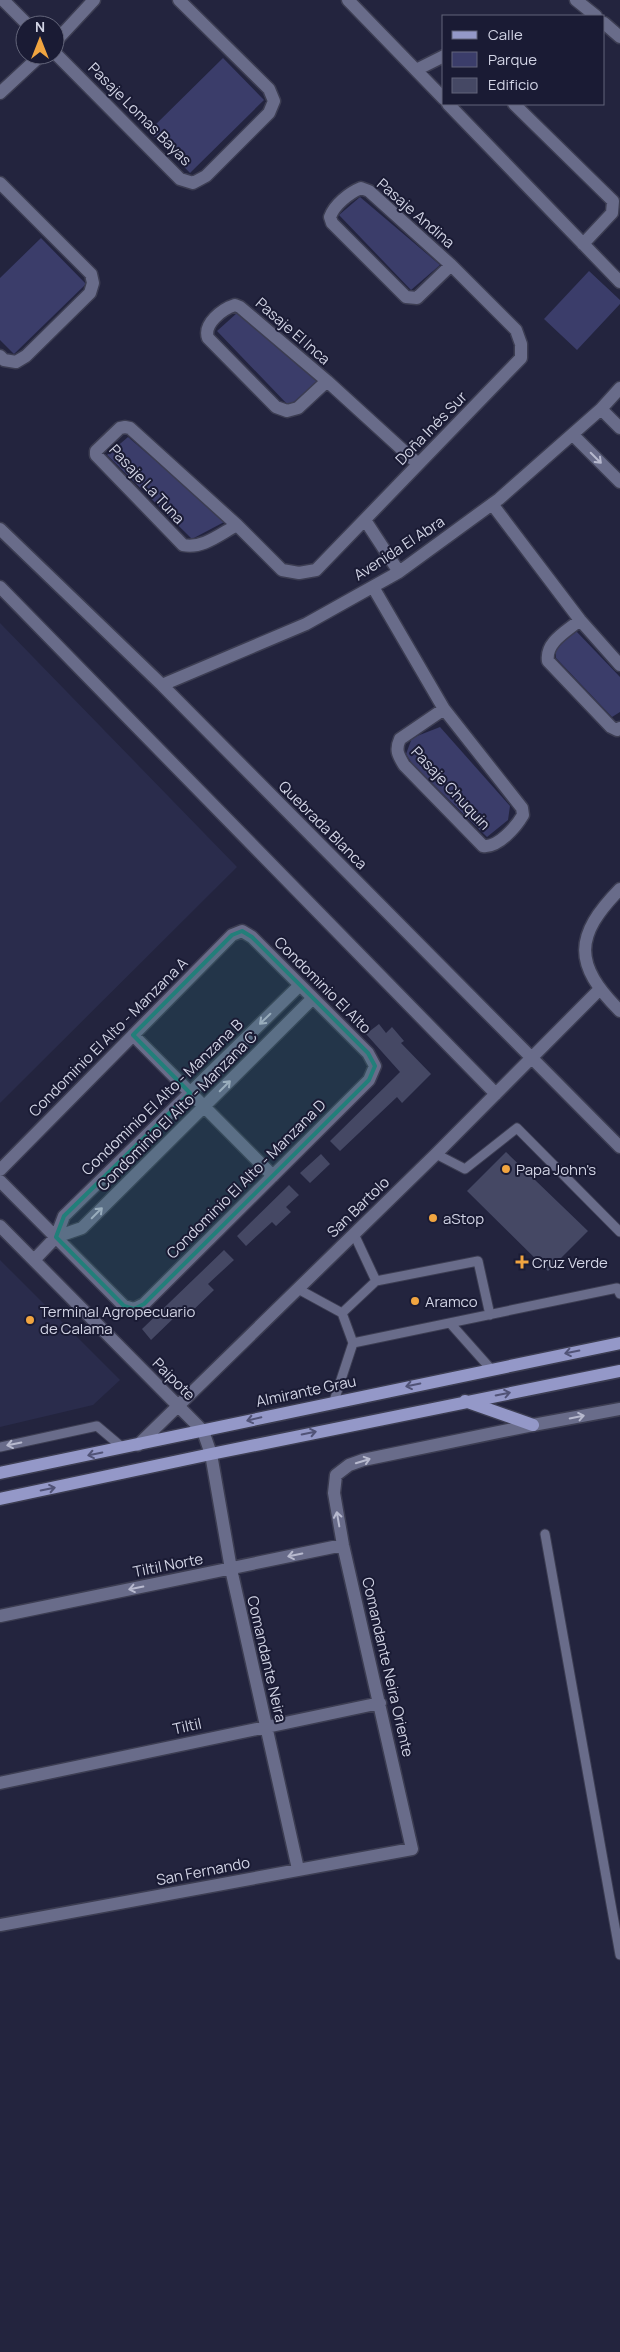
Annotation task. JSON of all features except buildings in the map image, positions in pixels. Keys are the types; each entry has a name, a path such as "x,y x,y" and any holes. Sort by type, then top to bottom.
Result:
{"main road":[{"name":"Almirante Grau","path":"0,1473 138,1445 490,1368 620,1343"},
{"path":"0,1499 465,1401 620,1371"},
{"path":"465,1401 533,1425"}],"street":[{"path":"3,0 18,15"},
{"path":"65,31 94,0"},
{"name":"Pasaje Lomas Bayas","path":"65,63 180,179 194,183 206,176 269,113 274,102 269,89 179,0"},
{"path":"348,0 442,97"},
{"path":"576,0 595,15"},
{"path":"605,24 620,37"},
{"path":"416,70 442,57"},
{"path":"0,93 30,65"},
{"path":"449,105 620,282"},
{"path":"515,105 612,201 612,213 583,244"},
{"path":"0,183 91,274 93,283 90,293 26,356 16,362 4,360 0,356"},
{"name":"Pasaje Andina","path":"451,265 416,298 406,297 332,223 330,217 332,211 353,191 361,188 369,191 451,265 516,330 521,344 521,358"},
{"name":"Pasaje El Inca","path":"327,381 298,408 287,411 276,407 208,338 206,332 208,326 227,308 234,305 240,306 327,381 418,464"},
{"name":"Doña Inés Sur","path":"316,570 521,358"},
{"name":"Avenida El Abra","path":"162,685 306,624 399,572 492,504 573,435 620,388"},
{"path":"601,409 620,428"},
{"name":"Pasaje La Tuna","path":"237,525 202,544 182,545 97,458 96,451 120,428 130,428 237,525 282,570 299,573 316,570"},
{"path":"573,435 620,482"},
{"path":"492,504 580,620 620,665"},
{"path":"364,520 399,572"},
{"name":"Quebrada Blanca","path":"0,529 162,685 620,1147"},
{"name":"Pasaje Chuquin","path":"373,586 444,709 522,808 523,815 520,821 496,844 490,847 483,846 404,764 398,754 397,746 400,739 444,709"},
{"path":"0,587 496,1094"},
{"path":"580,620 549,646 546,653 548,661 611,727 617,730 620,728"},
{"path":"620,889 601,909 588,932 584,948 589,969 599,990 620,1011"},
{"name":"Condominio El Alto","path":"242,931 252,937 368,1053 376,1066"},
{"name":"Condominio El Alto - Manzana A","path":"0,1170 232,935 242,931"},
{"name":"Condominio El Alto - Manzana B","path":"56,1237 64,1216 300,985"},
{"name":"San Bartolo","path":"138,1445 436,1154 599,990"},
{"name":"Condominio El Alto - Manzana C","path":"56,1237 82,1228 313,998"},
{"path":"132,1035 273,1176"},
{"name":"Condominio El Alto - Manzana D","path":"56,1237 124,1306 134,1309 144,1304 369,1080 376,1066"},
{"path":"0,1181 56,1237 34,1260"},
{"name":"Paipote","path":"0,1226 203,1431 210,1454"},
{"path":"533,1425 620,1409"},
{"name":"Comandante Neira Oriente","path":"412,1849 343,1545 334,1493 336,1475 350,1465 363,1460 533,1425"},
{"name":"Comandante Neira","path":"210,1454 231,1569 298,1869"},
{"name":"Tiltil Norte","path":"0,1616 343,1545"},
{"name":"Tiltil","path":"0,1783 380,1703"},
{"name":"San Fernando","path":"0,1925 412,1849"}],"lane":[{"path":"436,1154 466,1169 517,1128 620,1232"},
{"path":"354,1234 376,1281"},
{"path":"342,1313 376,1281 478,1261 490,1315"},
{"path":"298,1289 342,1313 353,1342 334,1402"},
{"path":"353,1342 619,1289"},
{"path":"450,1323 490,1368"},
{"path":"0,1447 97,1426 123,1448"},
{"path":"545,1534 620,1955"}],"highlighted area":[{"path":"242,931 252,937 368,1053 375,1066 369,1080 144,1304 134,1309 124,1306 56,1237 64,1216 190,1093 133,1035 232,935"}],"shaded area":[{"path":"0,623 237,867 0,1103"},
{"name":"Terminal Agropecuario de Calama","path":"0,1260 120,1380 93,1405 0,1427"}],"green space":[{"path":"223,58 264,100 190,173 149,131"},
{"path":"360,197 440,265 411,290 339,215"},
{"path":"41,238 86,284 14,354 0,340 0,278"},
{"path":"589,271 620,300 620,304 577,350 544,319"},
{"path":"237,313 318,381 289,406 217,331"},
{"path":"128,437 226,521 192,539 107,455"},
{"path":"576,631 620,677 620,712 612,717 556,658 556,647"},
{"path":"440,727 510,806 508,820 487,837 413,765 406,754 412,738"}],"place":[{"name":"Papa John's","path":"506,1169"},
{"name":"aStop","path":"433,1218"},
{"name":"Cruz Verde","path":"522,1262"},
{"name":"Aramco","path":"415,1301"},
{"name":"Terminal Agropecuario de Calama","path":"30,1320"}]}
